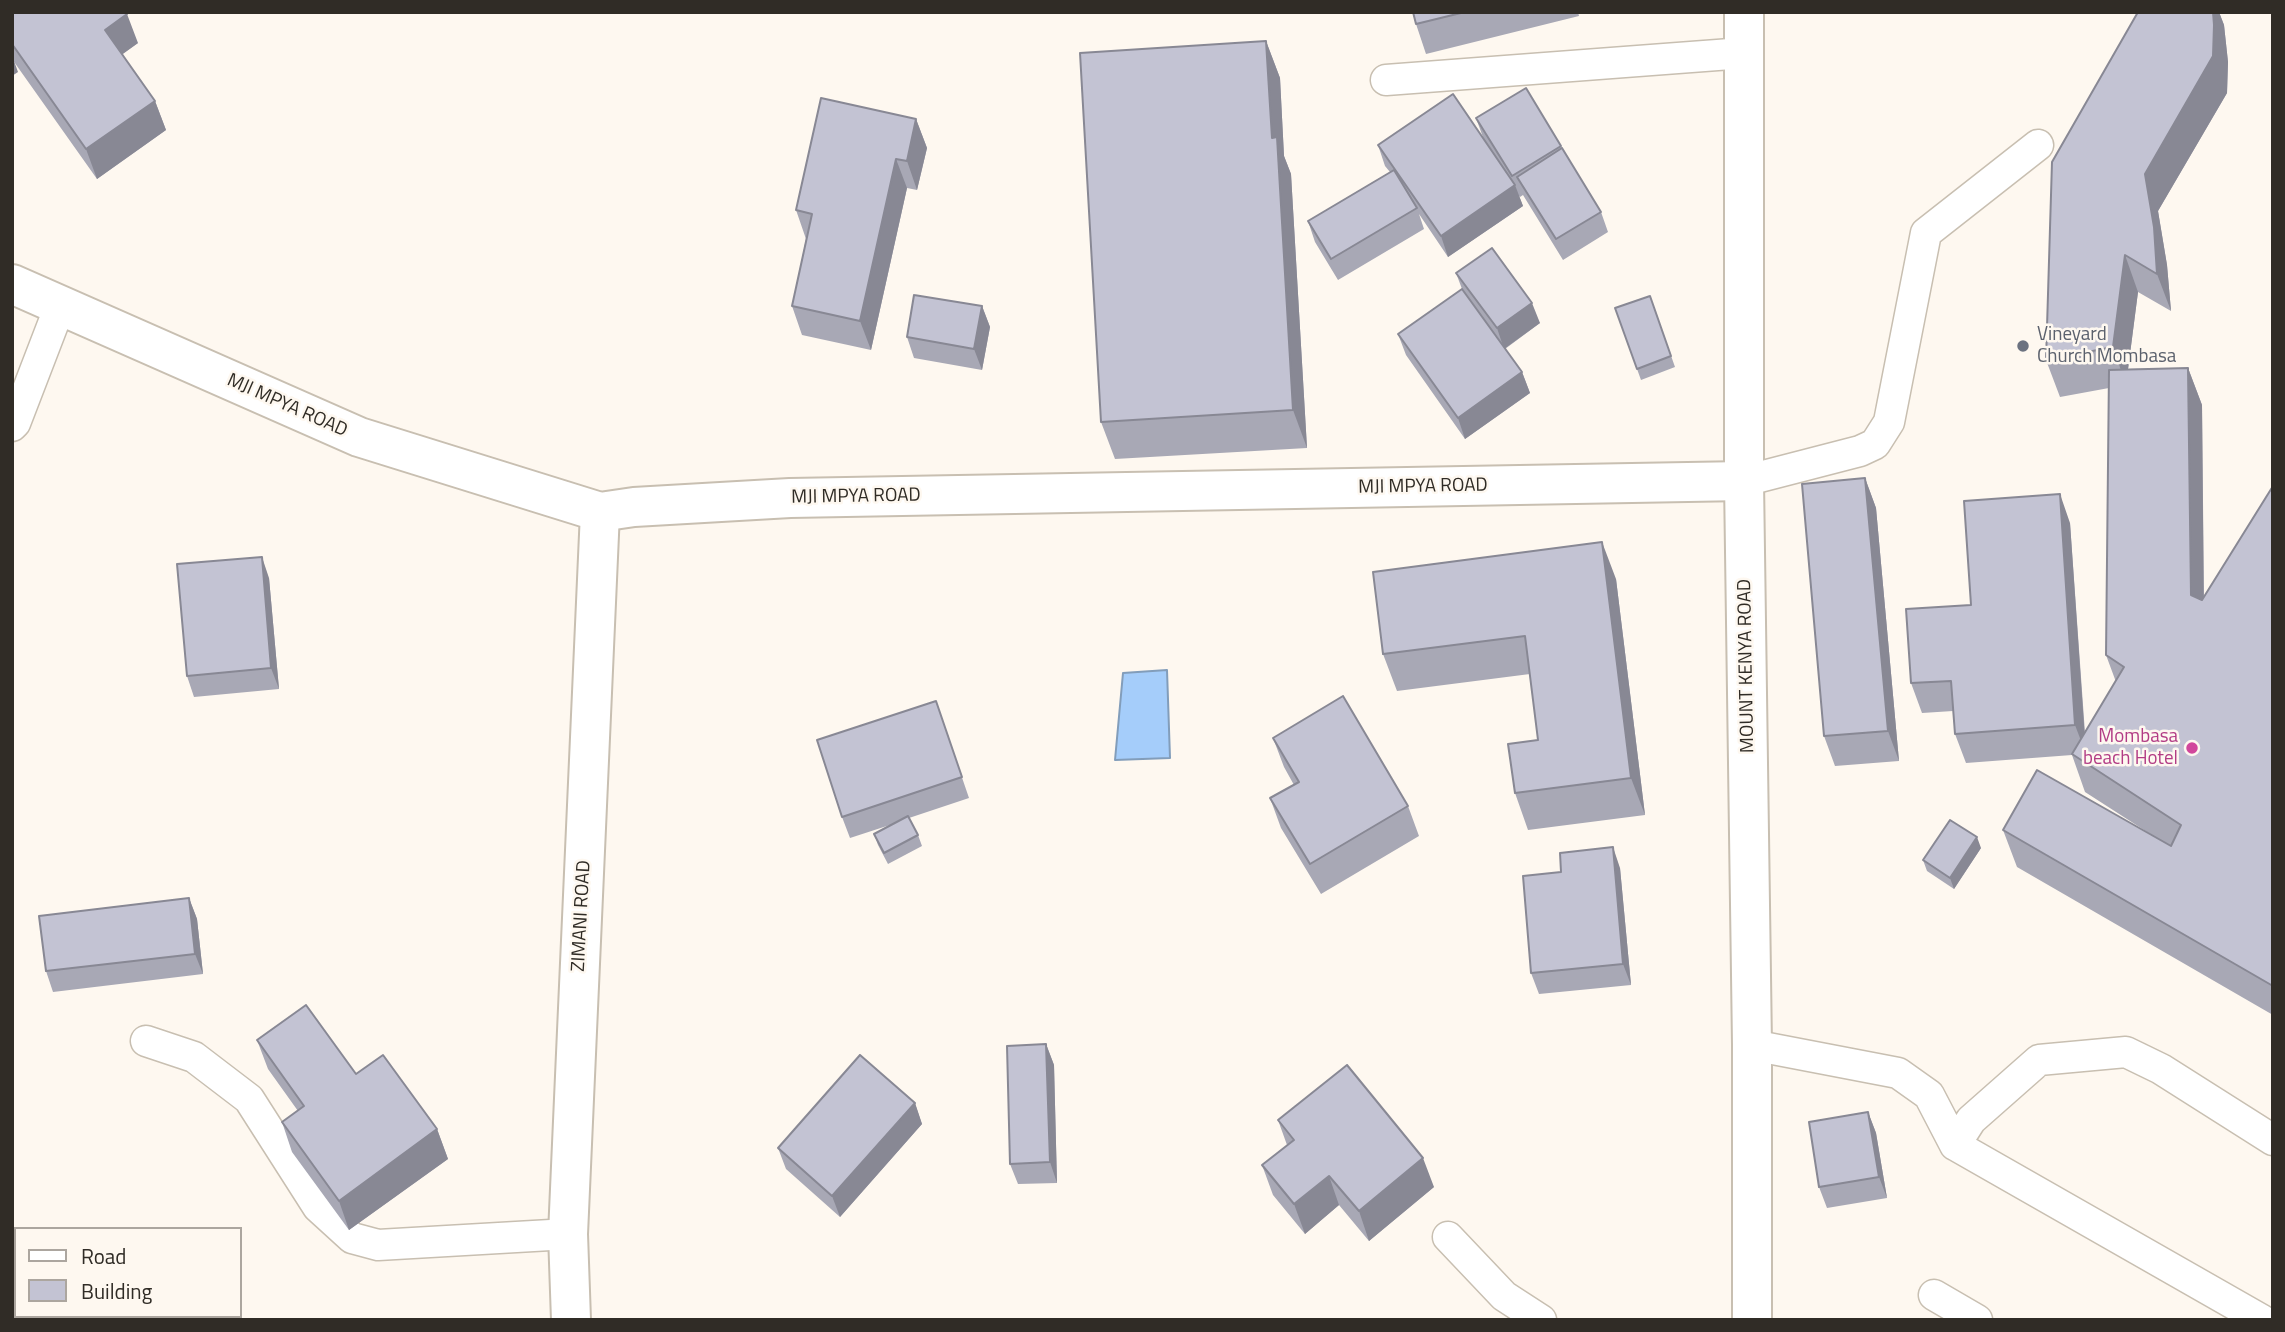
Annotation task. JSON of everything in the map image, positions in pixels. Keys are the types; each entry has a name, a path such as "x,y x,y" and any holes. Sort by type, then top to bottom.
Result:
{"street":[{"name":"MOUNT KENYA ROAD","path":"1744,12 1744,481 1752,1045 1752,1320"},
{"name":"MJI MPYA ROAD","path":"12,284 359,437 600,512 634,507 790,498 1744,481"},
{"name":"ZIMANI ROAD","path":"571,1320 568,1234 600,512"}],"lane":[{"path":"1386,80 1744,53"},
{"path":"1744,481 1860,451 1875,444 1889,422 1926,233 2038,145"},
{"path":"12,426 60,306"},
{"path":"146,1041 194,1057 249,1099 318,1207 352,1238 379,1245 568,1234"},
{"path":"1752,1045 1898,1073 1929,1095 1955,1145 2262,1320"},
{"path":"1955,1145 1971,1121 2039,1060 2126,1052 2161,1069 2273,1140"},
{"path":"1448,1237 1504,1296 1541,1320"},
{"path":"1934,1295 1976,1320"}],"water":[{"path":"1167,670 1170,758 1115,760 1123,673"}],"building":[{"path":"12,12 126,12 127,14 105,30 155,101 86,149 12,44"},
{"path":"1413,12 1465,12 1416,24"},
{"path":"2138,12 2213,12 2214,25 2213,56 2145,174 2154,227 2157,274 2125,255 2113,347 2046,360 2052,162"},
{"path":"1266,41 1272,138 1277,137 1293,410 1101,422 1080,53"},
{"path":"1526,88 1561,146 1512,176 1476,118"},
{"path":"1453,94 1515,185 1441,236 1378,145"},
{"path":"821,98 916,119 907,161 896,159 860,321 792,306 812,214 796,210"},
{"path":"1562,148 1601,212 1556,239 1517,177"},
{"path":"1394,170 1417,208 1331,259 1308,221"},
{"path":"1492,248 1532,303 1497,328 1456,273"},
{"path":"1462,289 1522,372 1458,418 1398,334"},
{"path":"914,295 982,306 974,349 907,337"},
{"path":"1650,296 1671,356 1637,369 1615,308"},
{"name":"Mombasa beach Hotel","path":"2188,368 2191,595 2202,600 2273,486 2273,986 2003,830 2037,770 2171,846 2181,825 2072,754 2124,667 2106,655 2109,370"},
{"path":"1865,478 1888,731 1824,736 1802,484"},
{"path":"2060,494 2075,725 1955,734 1951,681 1911,683 1906,609 1971,605 1964,501"},
{"path":"1602,542 1631,778 1515,793 1508,744 1538,740 1525,636 1383,654 1373,572"},
{"path":"262,557 271,668 187,676 177,564"},
{"path":"1343,696 1408,806 1310,864 1270,798 1299,782 1273,738"},
{"path":"936,701 962,777 842,817 817,740"},
{"path":"908,816 918,835 884,853 874,834"},
{"path":"1950,820 1977,837 1950,878 1923,860"},
{"path":"1613,847 1623,964 1531,973 1523,876 1561,872 1560,853"},
{"path":"189,898 195,954 46,971 39,916"},
{"path":"306,1005 356,1074 383,1055 437,1129 339,1201 282,1122 304,1106 257,1040"},
{"path":"1046,1044 1050,1162 1010,1164 1007,1046"},
{"path":"860,1055 915,1103 832,1196 778,1148"},
{"path":"1347,1065 1423,1158 1359,1211 1329,1176 1294,1204 1262,1165 1294,1140 1278,1120"},
{"path":"1868,1112 1879,1177 1819,1187 1809,1122"}],"place":[{"name":"Vineyard Church Mombasa","path":"2023,346"},
{"name":"Mombasa beach Hotel","path":"2192,748"}]}
